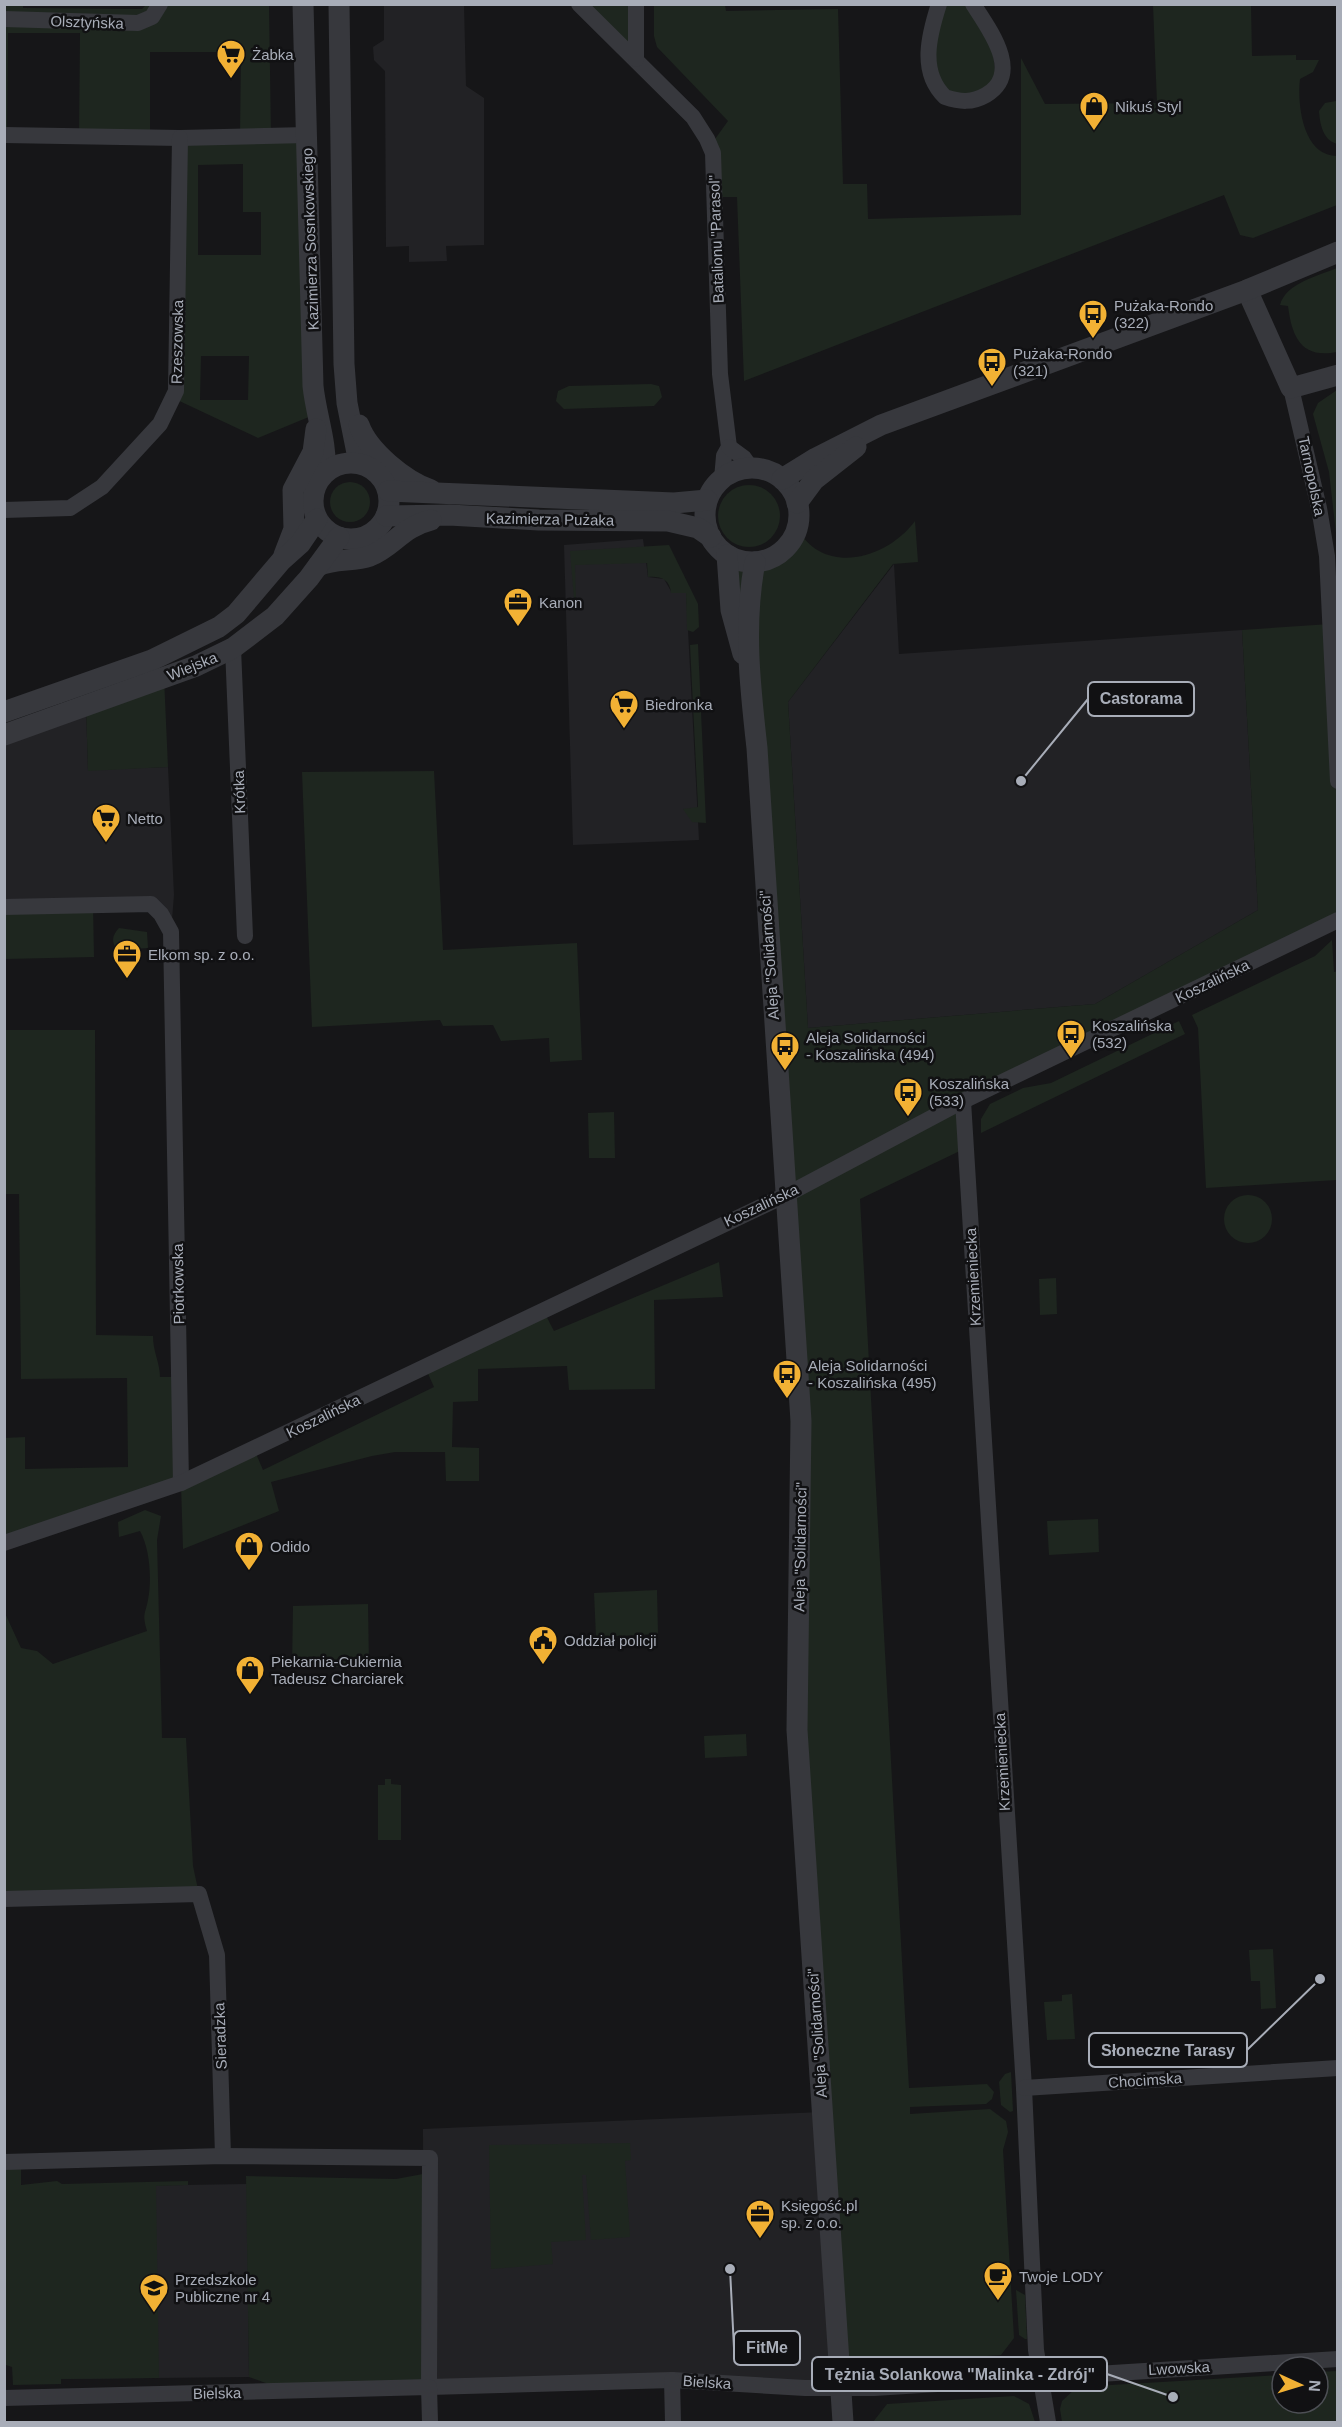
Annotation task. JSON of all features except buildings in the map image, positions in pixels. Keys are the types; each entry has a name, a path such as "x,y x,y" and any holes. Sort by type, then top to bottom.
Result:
{"street":[{"name":"Olsztyńska","path":"4,19 138,23 152,17 160,4"},
{"name":"Kazimierza Sosnkowskiego","path":"303,4 316,414 325,445 326,471"},
{"name":"Kazimierza Sosnkowskiego","path":"339,4 344,364 347,403 360,463"},
{"name":"Batalionu \"Parasol\"","path":"579,4 693,117 713,153 720,374 729,447 724,456 722,479"},
{"path":"636,4 636,59"},
{"path":"939,4 928,44 931,76 945,97 964,102 990,93 997,85 1003,67 998,46 973,4"},
{"path":"4,135 180,138 307,135"},
{"name":"Rzeszowska","path":"4,510 70,508 102,487 160,424 176,391 180,138"},
{"path":"782,479 816,458 881,425 1247,290 1338,252"},
{"name":"Tarnopolska","path":"1247,290 1291,388 1315,488 1327,556 1338,781"},
{"path":"1291,388 1338,375"},
{"path":"347,403 357,418 365,441 372,448 411,481 443,494"},
{"path":"281,561 294,530 291,496 294,484 314,447 316,414"},
{"path":"797,503 814,480 881,425"},
{"path":"729,447 744,458 751,468"},
{"path":"347,462 360,463 378,473 388,492 386,516 371,533 350,539 339,537 323,527 317,519 313,494 326,471 347,462"},
{"path":"751,468 769,471 782,479 792,491 797,503 798,515 792,539 776,555 755,562 727,555 711,537 706,525 707,500 722,479 738,470 751,468"},
{"name":"Kazimierza Pużaka","path":"388,492 674,503 707,500"},
{"path":"318,566 330,561 367,557 381,550 410,527 449,515"},
{"name":"Kazimierza Pużaka","path":"386,516 449,515 539,520 668,521 698,528 711,537"},
{"name":"Wiejska","path":"4,712 152,660 210,633 236,614 281,561 307,537 317,519"},
{"name":"Wiejska","path":"4,735 196,666 233,648 275,616 318,566 339,537"},
{"name":"Aleja \"Solidarności\"","path":"727,555 731,610 748,673"},
{"name":"Aleja \"Solidarności\"","path":"755,562 749,593 748,673 757,748 801,1422 797,1730 843,2422"},
{"name":"Krótka","path":"233,648 245,936"},
{"name":"Piotrkowska","path":"4,907 151,904 171,932 181,1484"},
{"name":"Koszalińska","path":"181,1484 786,1195 963,1101 1338,920"},
{"name":"Krzemieniecka","path":"963,1101 1024,2088 1036,2350 1048,2422"},
{"path":"4,1544 181,1484"},
{"name":"Sieradzka","path":"4,1899 199,1894 217,1955 223,2156"},
{"name":"Chocimska","path":"1024,2088 1338,2068"},
{"path":"4,2162 223,2156 430,2158 430,2422"},
{"name":"Lwowska","path":"841,2387 874,2388 1338,2359"},
{"path":"672,2380 673,2422"},
{"name":"Bielska","path":"4,2398 672,2380 841,2387"}],"shaded area":[{"path":"147,4 269,5 271,136 307,135 316,414 258,438 173,398 180,138 240,136 241,52 150,52 150,137 79,136 80,33 8,33 7,135 5,135 5,5 23,5 23,8 142,9","holes":["243,164 243,212 261,212 261,255 198,255 198,165","201,356 249,356 248,400 200,400"]},
{"path":"384,5 464,5 466,86 484,98 484,245 446,246 447,261 409,262 409,246 386,247 385,71 374,60 373,47 384,40"},
{"path":"579,5 635,5 636,59"},
{"path":"654,5 725,5 726,11 838,9 843,184 867,184 868,219 1021,215 1021,58 1045,104 1157,103 1153,5 1251,5 1252,56 1296,55 1296,60 1319,60 1313,72 1300,79 1301,115 1316,148 1326,154 1337,156 1337,205 1253,238 1240,235 1224,195 744,381 737,197 716,197 710,146 728,121 657,47 654,36"},
{"path":"939,5 973,5 990,31 997,85 954,101 928,64"},
{"path":"1338,102 1337,144 1325,135 1321,127 1319,111 1325,103"},
{"path":"1337,268 1337,352 1315,352 1301,344 1292,328 1288,306 1280,305 1283,297 1296,286 1312,277"},
{"path":"651,384 659,386 662,397 654,406 564,409 556,401 558,391 569,386"},
{"path":"1337,390 1337,542 1329,472 1313,414 1318,403"},
{"path":"350,482 364,488 370,502 364,516 350,522 336,516 330,502 336,488"},
{"path":"743,485 755,485 771,494 778,504 780,516 778,528 771,538 755,547 743,547 732,542 723,533 718,522 718,510 723,499 732,490"},
{"path":"915,521 918,562 893,564 788,702 808,1028 1095,1004 1258,910 1242,630 1330,624 1338,781 1337,920 958,1110 966,1148 860,1199 909,2088 987,2084 994,2092 992,2099 986,2104 910,2107 910,2114 990,2109 1006,2121 1008,2132 1003,2150 1014,2338 1001,2355 887,2363 841,2387 797,1730 786,1195 757,748 734,626 738,560 757,561 774,556 787,544 797,528 809,543 823,553 839,557 856,557 889,545"},
{"path":"643,539 648,577 664,579 672,593 686,592 699,840 573,845 564,545"},
{"path":"669,545 698,604 699,627 693,632 687,630 686,593 671,593 669,584 664,579 648,577 647,563 575,565 576,601 574,599 570,551"},
{"path":"894,564 899,654 1242,630 1258,910 1095,1004 808,1028 788,702"},
{"path":"698,644 706,823 692,822 683,809 698,807 690,645"},
{"path":"164,677 168,767 88,771 86,705"},
{"path":"86,705 88,770 168,767 174,895 171,932 151,904 5,907 4,735"},
{"path":"434,771 443,950 577,943 582,1060 550,1062 549,1038 501,1041 493,1025 443,1026 440,1020 312,1027 302,772"},
{"path":"93,905 94,957 5,959 4,907"},
{"path":"119,928 147,932 148,948 117,950 113,939"},
{"path":"1332,940 1334,972 1338,971 1337,1180 1206,1188 1198,1028 1192,1015 1315,956"},
{"path":"1179,1021 1185,1034 981,1133 981,1119 990,1104 1023,1088 1051,1083"},
{"path":"5,1030 95,1030 96,1335 153,1336 160,1377 179,1377 182,1483 254,1449 263,1470 434,1387 425,1367 543,1310 554,1331 719,1262 723,1297 654,1300 655,1389 569,1390 567,1366 478,1369 478,1401 453,1402 452,1447 479,1448 479,1481 446,1481 445,1452 395,1452 271,1482 279,1511 183,1549 181,1484 5,1543 4,1438 25,1437 25,1469 128,1467 127,1378 21,1379 19,1194 4,1194"},
{"path":"614,1112 615,1158 589,1158 588,1113"},
{"path":"1243,1195 1253,1195 1268,1205 1272,1219 1271,1228 1262,1239 1253,1243 1243,1243 1228,1233 1224,1224 1224,1214 1234,1199"},
{"path":"1056,1278 1057,1314 1040,1315 1039,1279"},
{"path":"145,1510 161,1516 157,1540 162,1738 186,1738 193,1866 199,1894 5,1899 4,1611 21,1648 37,1651 53,1664 147,1631 144,1618 150,1574 146,1546 140,1531 119,1537 118,1522"},
{"path":"1098,1519 1099,1552 1049,1555 1047,1521"},
{"path":"657,1590 658,1634 596,1637 594,1593"},
{"path":"368,1604 369,1666 292,1668 293,1606"},
{"path":"746,1734 747,1756 705,1758 704,1736"},
{"path":"385,1779 391,1779 391,1784 401,1785 401,1840 378,1840 378,1785 385,1785"},
{"path":"1273,1949 1276,2008 1261,2009 1260,1981 1251,1981 1249,1950"},
{"path":"1072,1994 1075,2039 1047,2040 1044,2002 1062,2001 1062,1995"},
{"path":"1011,2072 1013,2111 1010,2112 1001,2105 999,2082 1005,2074"},
{"path":"823,2112 841,2387 424,2388 423,2129"},
{"path":"630,2143 631,2160 625,2161 630,2237 591,2240 586,2175 582,2175 586,2240 551,2242 553,2264 491,2269 489,2145"},
{"path":"4,2162 21,2162 21,2185 57,2181 62,2184 188,2181 188,2185 156,2186 159,2378 61,2379 61,2384 13,2385 12,2367 6,2365"},
{"path":"423,2174 424,2388 288,2391 249,2377 246,2176 396,2179"},
{"name":"Przedszkole Publiczne nr 4","path":"247,2184 249,2377 60,2379 58,2187"},
{"path":"1016,2290 1025,2295 1027,2339 1019,2335"},
{"path":"1330,2371 1337,2371 1337,2422 1062,2422 1060,2409 1062,2401 1077,2387 1270,2376 1270,2415 1330,2415"},
{"path":"1014,2396 1029,2404 1035,2422 873,2422 887,2404"}],"place":[{"name":"Żabka","path":"231,80"},
{"name":"Nikuś Styl","path":"1094,132"},
{"name":"Pużaka-Rondo (322)","path":"1093,340"},
{"name":"Pużaka-Rondo (321)","path":"992,388"},
{"name":"Kanon","path":"518,628"},
{"name":"Biedronka","path":"624,730"},
{"name":"Castorama","path":"1021,781"},
{"name":"Netto","path":"106,844"},
{"name":"Elkom sp. z o.o.","path":"127,980"},
{"name":"Koszalińska (532)","path":"1071,1060"},
{"name":"Aleja Solidarności - Koszalińska (494)","path":"785,1072"},
{"name":"Koszalińska (533)","path":"908,1118"},
{"name":"Aleja Solidarności - Koszalińska (495)","path":"787,1400"},
{"name":"Odido","path":"249,1572"},
{"name":"Oddział policji","path":"543,1666"},
{"name":"Piekarnia-Cukiernia Tadeusz Charciarek","path":"250,1696"},
{"name":"Słoneczne Tarasy","path":"1320,1979"},
{"name":"Księgość.pl sp. z o.o.","path":"760,2240"},
{"name":"FitMe","path":"730,2269"},
{"name":"Twoje LODY","path":"998,2302"},
{"name":"Przedszkole Publiczne nr 4","path":"154,2314"},
{"name":"Tężnia Solankowa \"Malinka - Zdrój\"","path":"1173,2397"}]}
